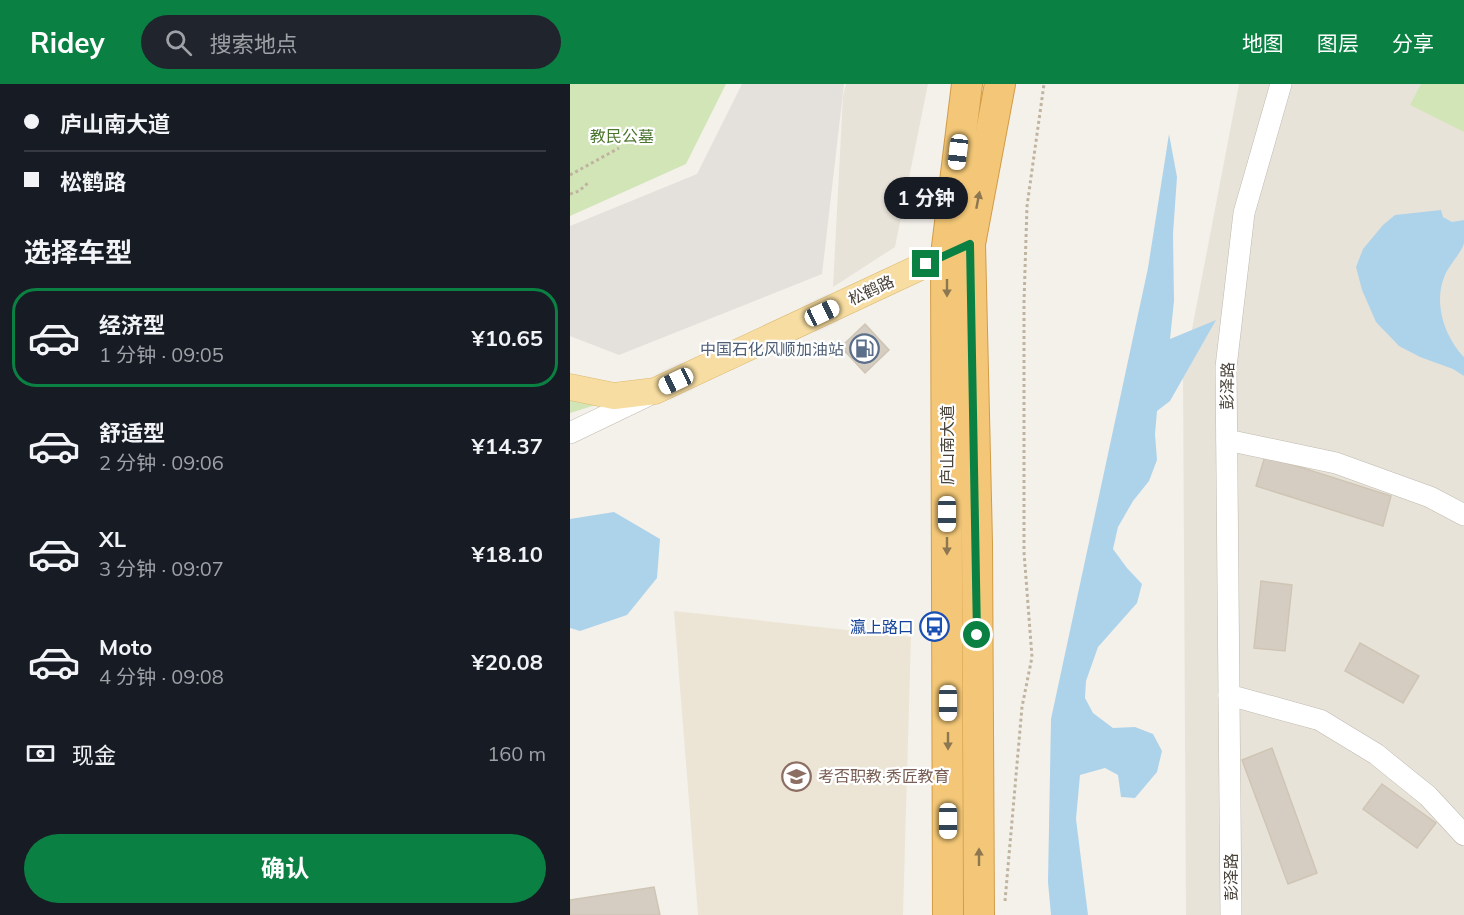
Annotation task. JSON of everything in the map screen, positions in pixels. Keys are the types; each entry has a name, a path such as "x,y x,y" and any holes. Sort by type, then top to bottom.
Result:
{"highway":[{"name":"庐山南大道","path":"948,915 958,249 967,84"},
{"name":"庐山南大道","path":"992,909 976,542 958,249 1000,84"}],"main road":[{"name":"松鹤路","path":"570,387 614,396 655,391 958,249"}],"street":[{"name":"彭泽路","path":"1231,915 1226,367 1244,213 1281,84"},
{"path":"570,433 655,391"},
{"path":"1227,440 1335,463 1430,497 1464,515"},
{"path":"1229,695 1320,720 1376,753 1428,796 1464,835"}],"path":[{"path":"992,909 1022,707 1032,657 1024,552 1024,302 1027,206 1044,84"},
{"path":"570,176 620,148"},
{"path":"570,194 579,191 589,182"}],"shaded area":[{"path":"742,84 844,84 822,274 619,355 570,336 570,226 697,174"},
{"path":"846,84 928,84 895,247 833,287 843,96"},
{"path":"1239,84 1464,84 1464,915 1186,915 1183,376"},
{"name":"考否职教·秀匠教育","path":"674,611 911,637 903,915 698,915"}],"green space":[{"name":"教民公墓","path":"570,84 726,84 686,164 570,216"},
{"path":"1421,84 1464,84 1464,132 1410,105"},
{"path":"570,392 599,404 570,413"}],"water":[{"path":"1169,134 1177,177 1173,234 1174,301 1170,339 1216,320 1170,401 1157,411 1155,434 1157,460 1149,481 1133,501 1118,527 1113,549 1142,584 1137,603 1098,647 1086,681 1085,698 1093,713 1113,728 1135,727 1153,734 1162,751 1157,772 1135,798 1121,797 1118,775 1105,768 1080,775 1076,819 1088,915 1051,915 1048,882 1051,719 1148,268"},
{"path":"1441,210 1443,217 1452,222 1464,220 1464,243 1445,275 1440,307 1446,329 1464,357 1464,376 1399,346 1376,322 1362,290 1356,267 1363,249 1383,225 1395,215"},
{"path":"614,512 660,539 657,578 627,615 580,631 570,628 570,519"}],"building":[{"name":"中国石化风顺加油站","path":"865,324 889,350 865,373 841,347"},
{"path":"1265,456 1391,496 1383,526 1256,486"},
{"path":"1261,581 1292,585 1285,651 1254,648"},
{"path":"1360,643 1419,676 1403,703 1345,671"},
{"path":"1272,748 1317,873 1288,884 1242,760"},
{"path":"1382,784 1436,823 1417,848 1363,809"},
{"path":"654,887 660,915 570,915 570,900"}],"place":[{"name":"中国石化风顺加油站","path":"865,349"},
{"name":"瀛上路口","path":"935,627"},
{"name":"考否职教·秀匠教育","path":"797,776"}],"route":[{"path":"926,264 970,244 977,635"}]}
